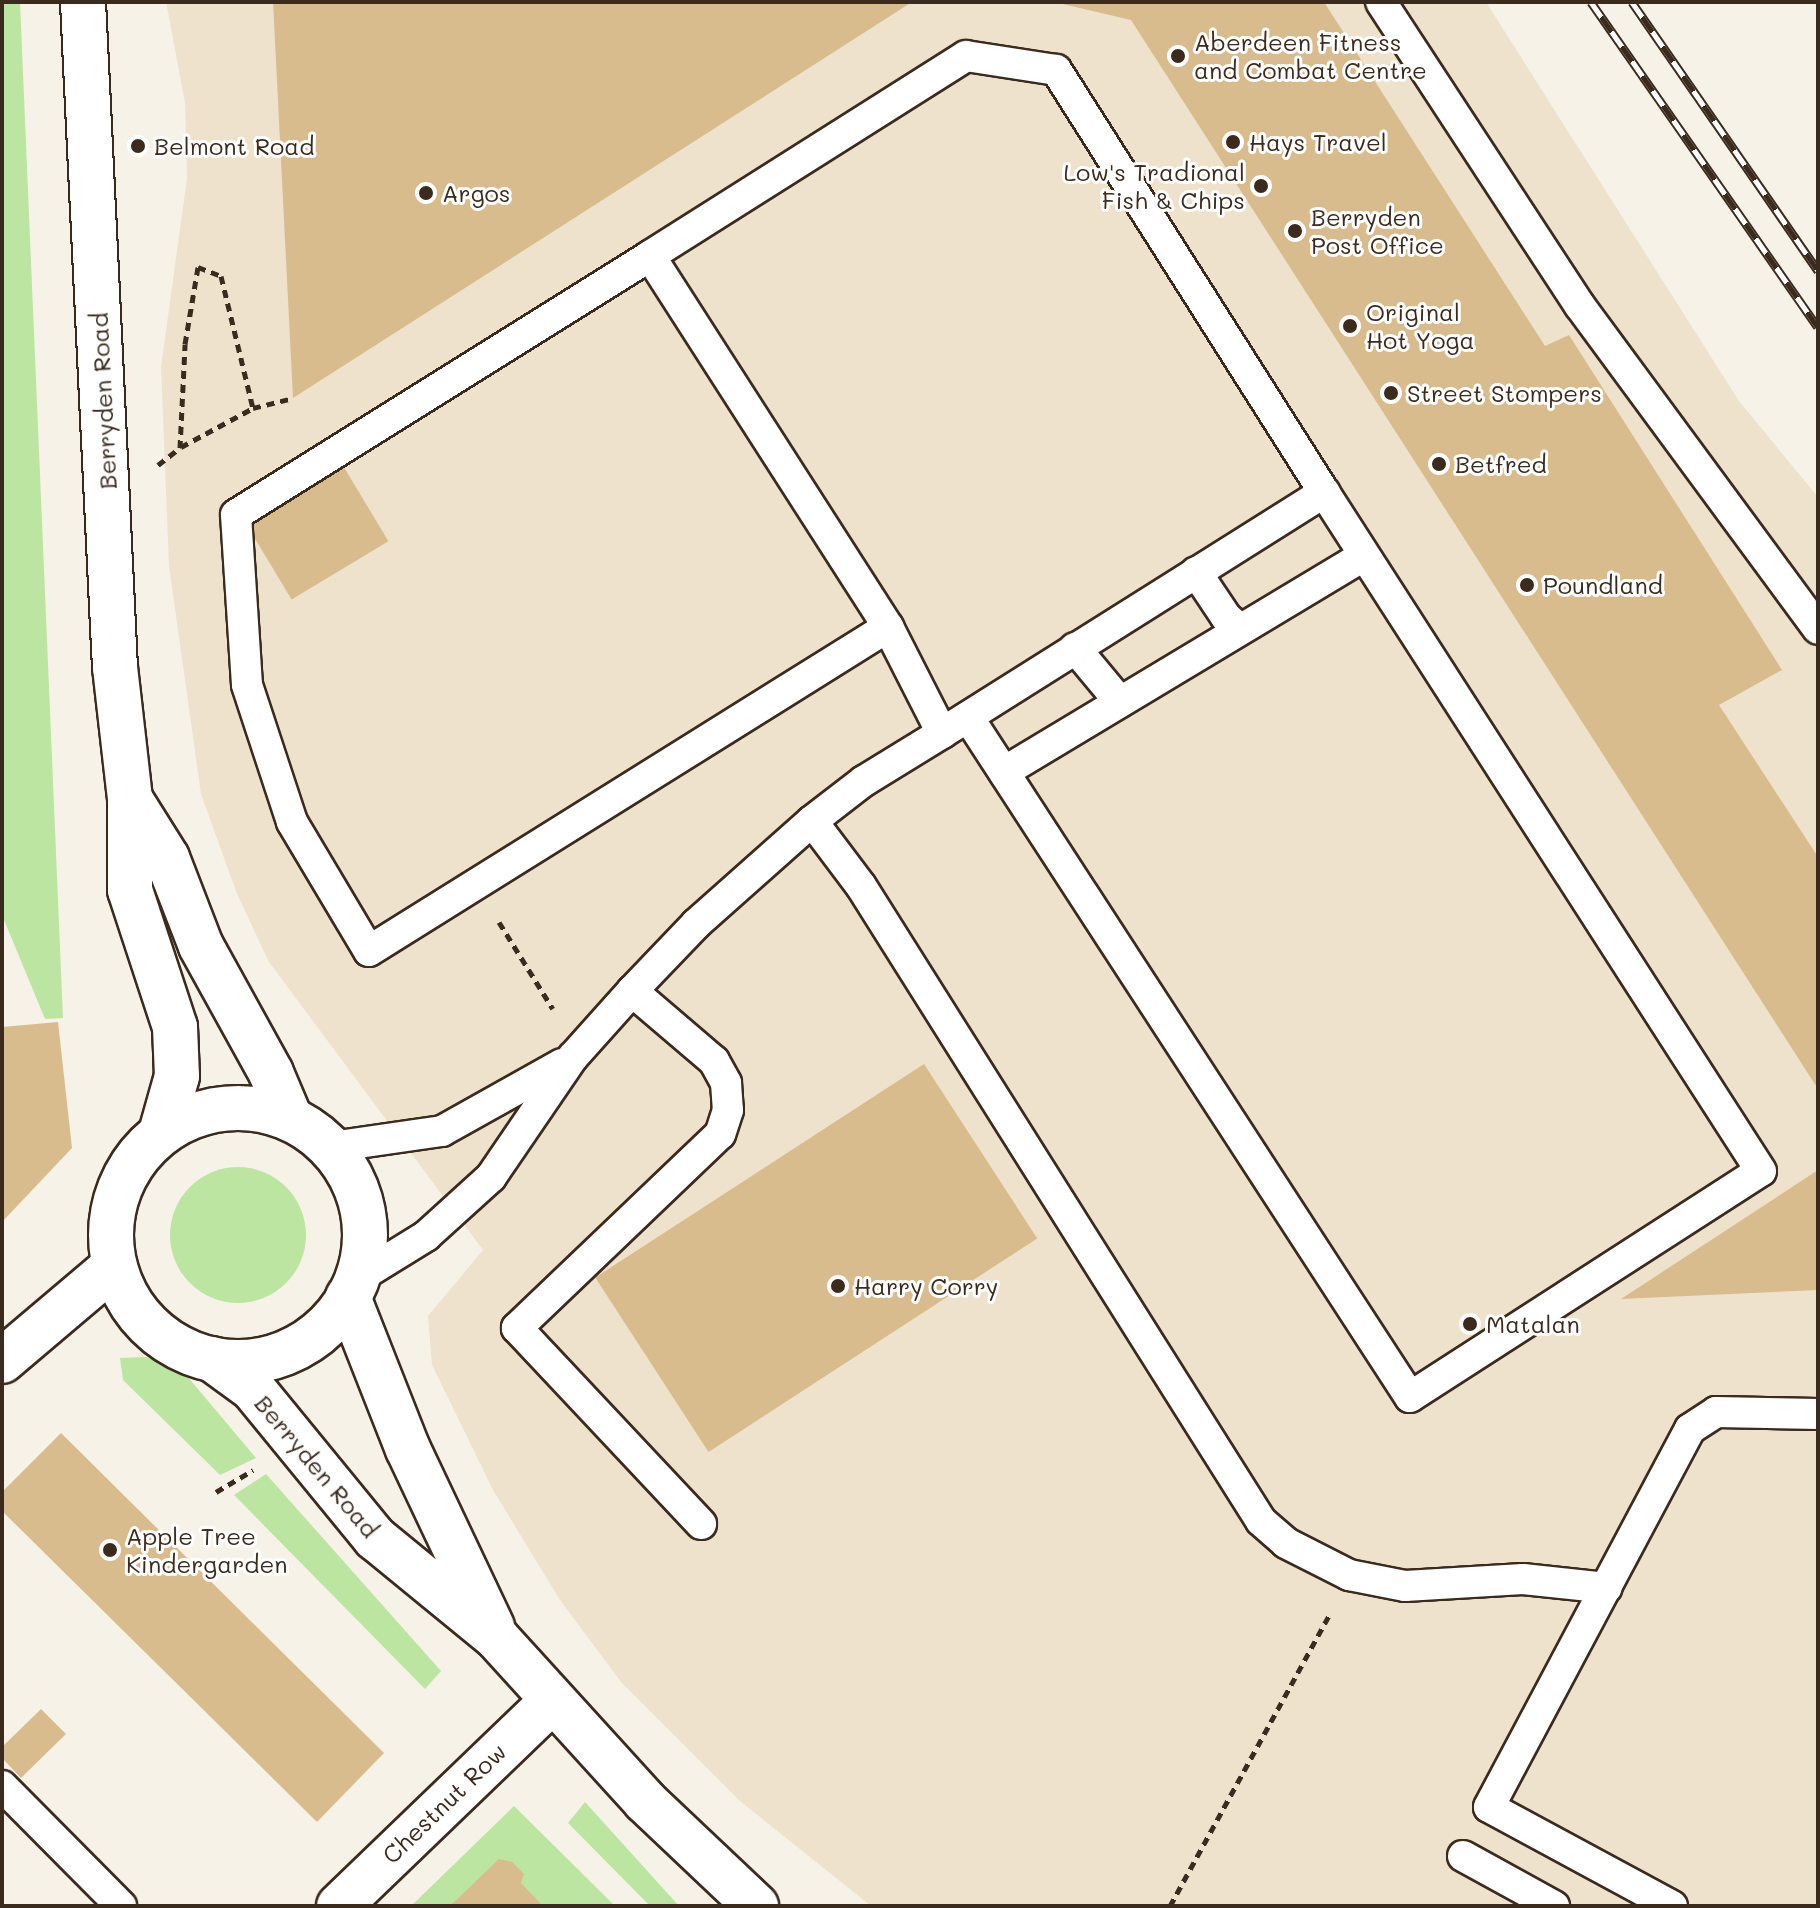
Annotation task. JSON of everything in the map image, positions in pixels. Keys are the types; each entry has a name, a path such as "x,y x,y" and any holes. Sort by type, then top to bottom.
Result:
{"main road":[{"name":"Berryden Road","path":"83,2 115,667 130,799 130,890 175,1027 177,1076 161,1133"},
{"name":"Berryden Road","path":"130,799 167,858 201,946 271,1073 290,1118"},
{"path":"223,1108 257,1109 290,1118 331,1147 351,1175 363,1209 365,1243 353,1287 330,1323 305,1343 244,1362 212,1359 178,1348 149,1326 128,1299 114,1266 114,1207 132,1166 161,1133 223,1108"},
{"path":"2,1361 114,1266"},
{"name":"Berryden Road","path":"353,1287 408,1449 496,1637"},
{"name":"Berryden Road","path":"212,1359 253,1389 375,1538 496,1637 645,1801 756,1906"},
{"name":"Chestnut Row","path":"339,1906 552,1701"}],"lane":[{"path":"1381,2 1580,306 1818,629"},
{"path":"888,627 369,951 292,822 247,685 236,515 966,56 1056,70 1364,556 1761,1171 1410,1397 968,717"},
{"path":"650,256 888,627 942,733"},
{"path":"353,1287 426,1236 491,1177 576,1053 696,924 812,821 942,733 1324,492"},
{"path":"1004,772 1364,556"},
{"path":"1196,572 1226,617 1240,629"},
{"path":"1075,648 1120,702"},
{"path":"812,821 878,912 1261,1521 1286,1543 1349,1575 1405,1586 1523,1579 1607,1588"},
{"path":"632,991 714,1061 727,1096 720,1134 517,1328 701,1524"},
{"path":"331,1147 442,1131 576,1053"},
{"path":"1672,1906 1489,1807 1690,1429 1716,1412 1818,1414"},
{"path":"2,1786 121,1906"},
{"path":"1463,1856 1554,1906"}],"path":[{"path":"180,448 185,344 198,267 221,276 253,408"},
{"path":"109,501 180,448 253,408 293,398"},
{"path":"476,884 576,1053"},
{"path":"1170,1906 1349,1575"}],"shaded area":[{"path":"166,2 1486,2 1739,401 1818,497 1818,1906 871,1906 740,1801 621,1682 560,1600 493,1490 432,1365 428,1316 483,1250 269,962 237,894 201,794 169,566 161,367 187,178 185,103"}],"green space":[{"path":"2,2 20,2 63,1018 45,1019 2,915"},
{"path":"238,1167 264,1172 286,1187 301,1209 306,1235 301,1261 286,1283 264,1298 238,1303 212,1298 190,1283 175,1261 170,1235 175,1209 190,1187 212,1172"},
{"path":"147,1357 187,1376 256,1458 220,1475 123,1380 120,1358"},
{"path":"266,1474 441,1671 425,1689 234,1495"},
{"path":"585,1802 679,1906 650,1906 568,1823"},
{"path":"514,1806 615,1906 411,1906"}],"building":[{"path":"273,2 912,2 293,398"},
{"path":"1054,2 1324,2 1545,346 1569,335 1782,670 1719,705 1818,857 1818,1089 1131,20"},
{"path":"339,459 388,541 292,599 242,517"},
{"path":"58,1022 72,1148 2,1222 2,1027"},
{"name":"Harry Corry","path":"924,1064 1037,1238 709,1452 595,1277"},
{"path":"1818,1170 1818,1290 1621,1299"},
{"path":"61,1433 384,1753 317,1822 2,1511 2,1492"},
{"path":"41,1709 66,1734 21,1778 2,1758 2,1747"},
{"path":"499,1859 512,1862 524,1874 521,1883 543,1906 450,1906"}],"railway":[{"path":"1591,2 1818,327"},
{"path":"1632,2 1818,271"}],"place":[{"name":"Aberdeen Fitness and Combat Centre","path":"1178,56"},
{"name":"Hays Travel","path":"1233,142"},
{"name":"Belmont Road","path":"138,146"},
{"name":"Low's Tradional Fish & Chips","path":"1261,186"},
{"name":"Argos","path":"426,193"},
{"name":"Berryden Post Office","path":"1295,231"},
{"name":"Original Hot Yoga","path":"1350,326"},
{"name":"Street Stompers","path":"1391,393"},
{"name":"Betfred","path":"1439,464"},
{"name":"Poundland","path":"1527,585"},
{"name":"Harry Corry","path":"838,1286"},
{"name":"Matalan","path":"1470,1324"},
{"name":"Apple Tree Kindergarden","path":"110,1550"}]}
